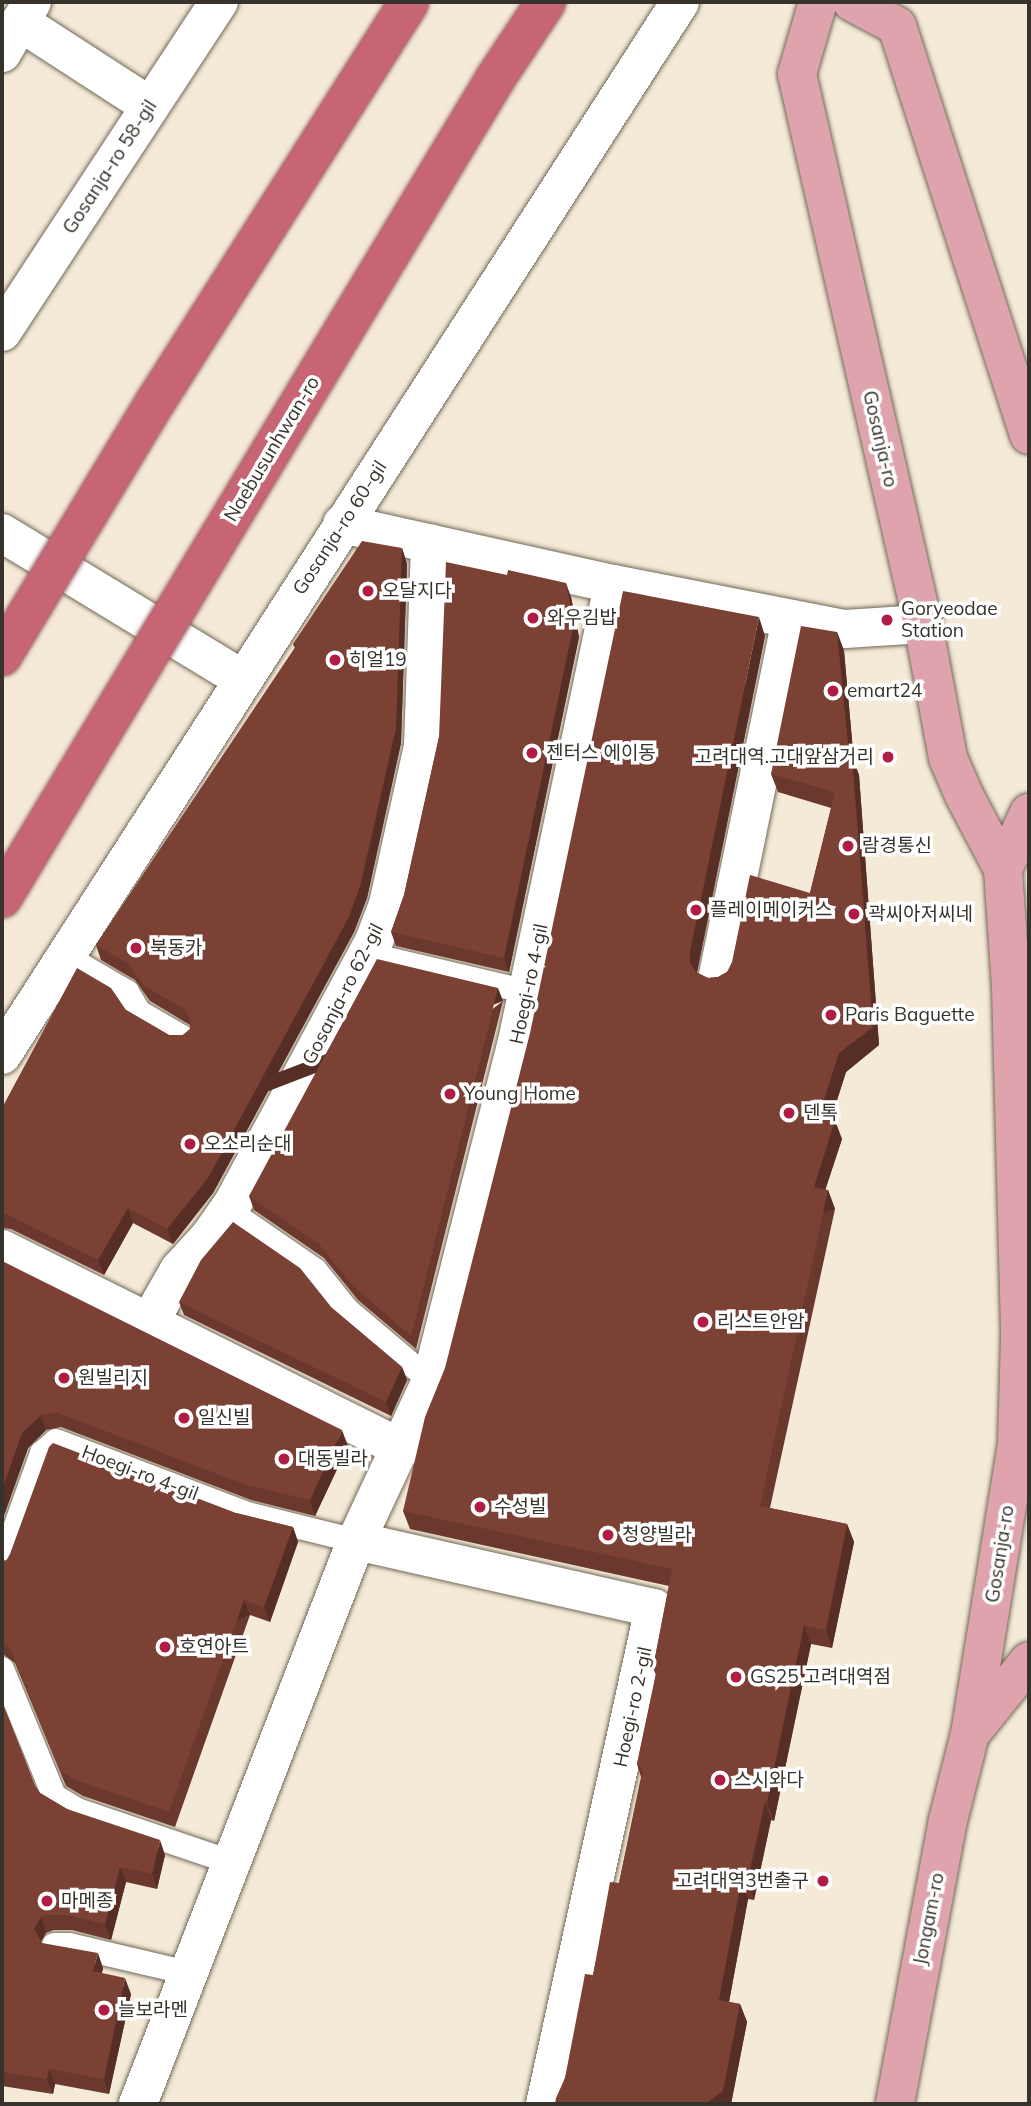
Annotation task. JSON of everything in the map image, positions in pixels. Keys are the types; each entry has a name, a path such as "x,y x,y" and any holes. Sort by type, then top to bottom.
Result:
{"highway":[{"path":"2,656 156,401 409,2"},
{"name":"Naebusunhwan-ro","path":"2,898 495,79 546,2"}],"main road":[{"name":"Gosanja-ro","path":"818,2 797,74 923,624 948,758 1003,869 1020,985 1020,1338 1017,1444 970,1734"},
{"path":"852,2 897,26 1029,435"},
{"name":"Gosanja-ro","path":"1003,869 1029,813"},
{"path":"970,1734 1029,1661"},
{"name":"Jongam-ro","path":"895,2104 948,1820 970,1734"}],"street":[{"name":"Gosanja-ro 58-gil","path":"2,332 219,2"},
{"name":"Gosanja-ro 60-gil","path":"2,1055 65,956 232,673 342,524 680,2"},
{"path":"18,26 150,106"},
{"path":"342,524 613,584 845,629 923,624"},
{"path":"2,533 232,673"},
{"name":"Gosanja-ro 62-gil","path":"150,1321 179,1270 229,1211 366,954 388,904 423,746 430,544"},
{"name":"Hoegi-ro 4-gil","path":"138,2104 356,1541 402,1448 431,1381 528,992 613,584"},
{"path":"718,975 791,619"},
{"path":"2,1249 402,1448"},
{"name":"Hoegi-ro 2-gil","path":"356,1541 654,1608 545,2104"}],"lane":[{"path":"366,954 528,992"},
{"path":"65,956 127,992 139,1012 182,1037"},
{"path":"229,1211 315,1270 347,1310 431,1381"},
{"name":"Hoegi-ro 4-gil","path":"2,1564 43,1453 57,1441 247,1514 356,1541"},
{"path":"2,1670 54,1796 77,1810 232,1862"},
{"path":"54,1945 69,1945 188,1973"}],"pier":[{"path":"335,2 591,2 507,131 2,967 2,548"}],"building":[{"path":"362,541 402,548 396,728 361,883 349,917 208,1178 167,1229 128,1208 98,1260 2,1213 2,1108 77,968 111,988 126,1010 169,1035 183,1035 190,1029 191,1021 185,1009 144,986 129,964 96,945 296,646 293,644"},
{"path":"446,562 507,575 508,570 566,583 574,623 504,958 391,932 404,895 439,737"},
{"path":"623,591 759,617 690,952 690,963 696,972 708,978 727,972 732,962 750,875 810,893 835,792 771,774 801,626 837,632 849,755 852,756 873,1027 839,1053 819,1115 835,1120 814,1187 828,1190 760,1506 847,1524 826,1630 804,1625 767,1802 747,1882 741,1881 719,2000 740,2004 723,2091 705,2104 555,2104 565,2078 585,1974 593,1975 610,1882 619,1883 643,1770 637,1764 656,1673 653,1668 672,1569 403,1511 425,1417 445,1368 530,1033"},
{"path":"377,959 498,988 411,1336 353,1286 319,1244 249,1196"},
{"path":"233,1222 300,1268 332,1308 402,1367 386,1402 179,1302 201,1260"},
{"path":"2,1261 342,1430 310,1500 246,1485 56,1412 41,1415 22,1433 2,1490"},
{"path":"53,1443 236,1513 293,1527 264,1607 244,1600 169,1812 78,1781 60,1771 10,1648 2,1642 2,1561 6,1561 10,1554 49,1447"},
{"path":"2,1702 40,1793 67,1809 160,1840 152,1874 120,1867 105,1924 67,1915 48,1915 41,1917 34,1929 42,1943 98,1953 93,1971 125,1978 104,2079 49,2069 47,2079 2,2072"}],"place":[{"name":"오달지다","path":"368,591"},
{"name":"와우김밥","path":"533,618"},
{"name":"Goryeodae Station","path":"887,620"},
{"name":"히얼19","path":"335,660"},
{"name":"emart24","path":"833,691"},
{"name":"젠터스 에이동","path":"532,753"},
{"name":"고려대역.고대앞삼거리","path":"888,757"},
{"name":"람경통신","path":"848,846"},
{"name":"플레이메이커스","path":"696,910"},
{"name":"곽씨아저씨네","path":"854,914"},
{"name":"북동카","path":"136,948"},
{"name":"Paris Baguette","path":"831,1015"},
{"name":"Young Home","path":"450,1094"},
{"name":"덴톡","path":"789,1113"},
{"name":"오소리순대","path":"190,1144"},
{"name":"리스트안암","path":"703,1322"},
{"name":"원빌리지","path":"64,1378"},
{"name":"일신빌","path":"184,1418"},
{"name":"대동빌라","path":"284,1459"},
{"name":"수성빌","path":"480,1507"},
{"name":"청양빌라","path":"608,1535"},
{"name":"호연아트","path":"165,1647"},
{"name":"GS25 고려대역점","path":"736,1677"},
{"name":"스시와다","path":"720,1780"},
{"name":"고려대역3번출구","path":"823,1881"},
{"name":"마메종","path":"47,1901"},
{"name":"늘보라멘","path":"104,2010"}]}
